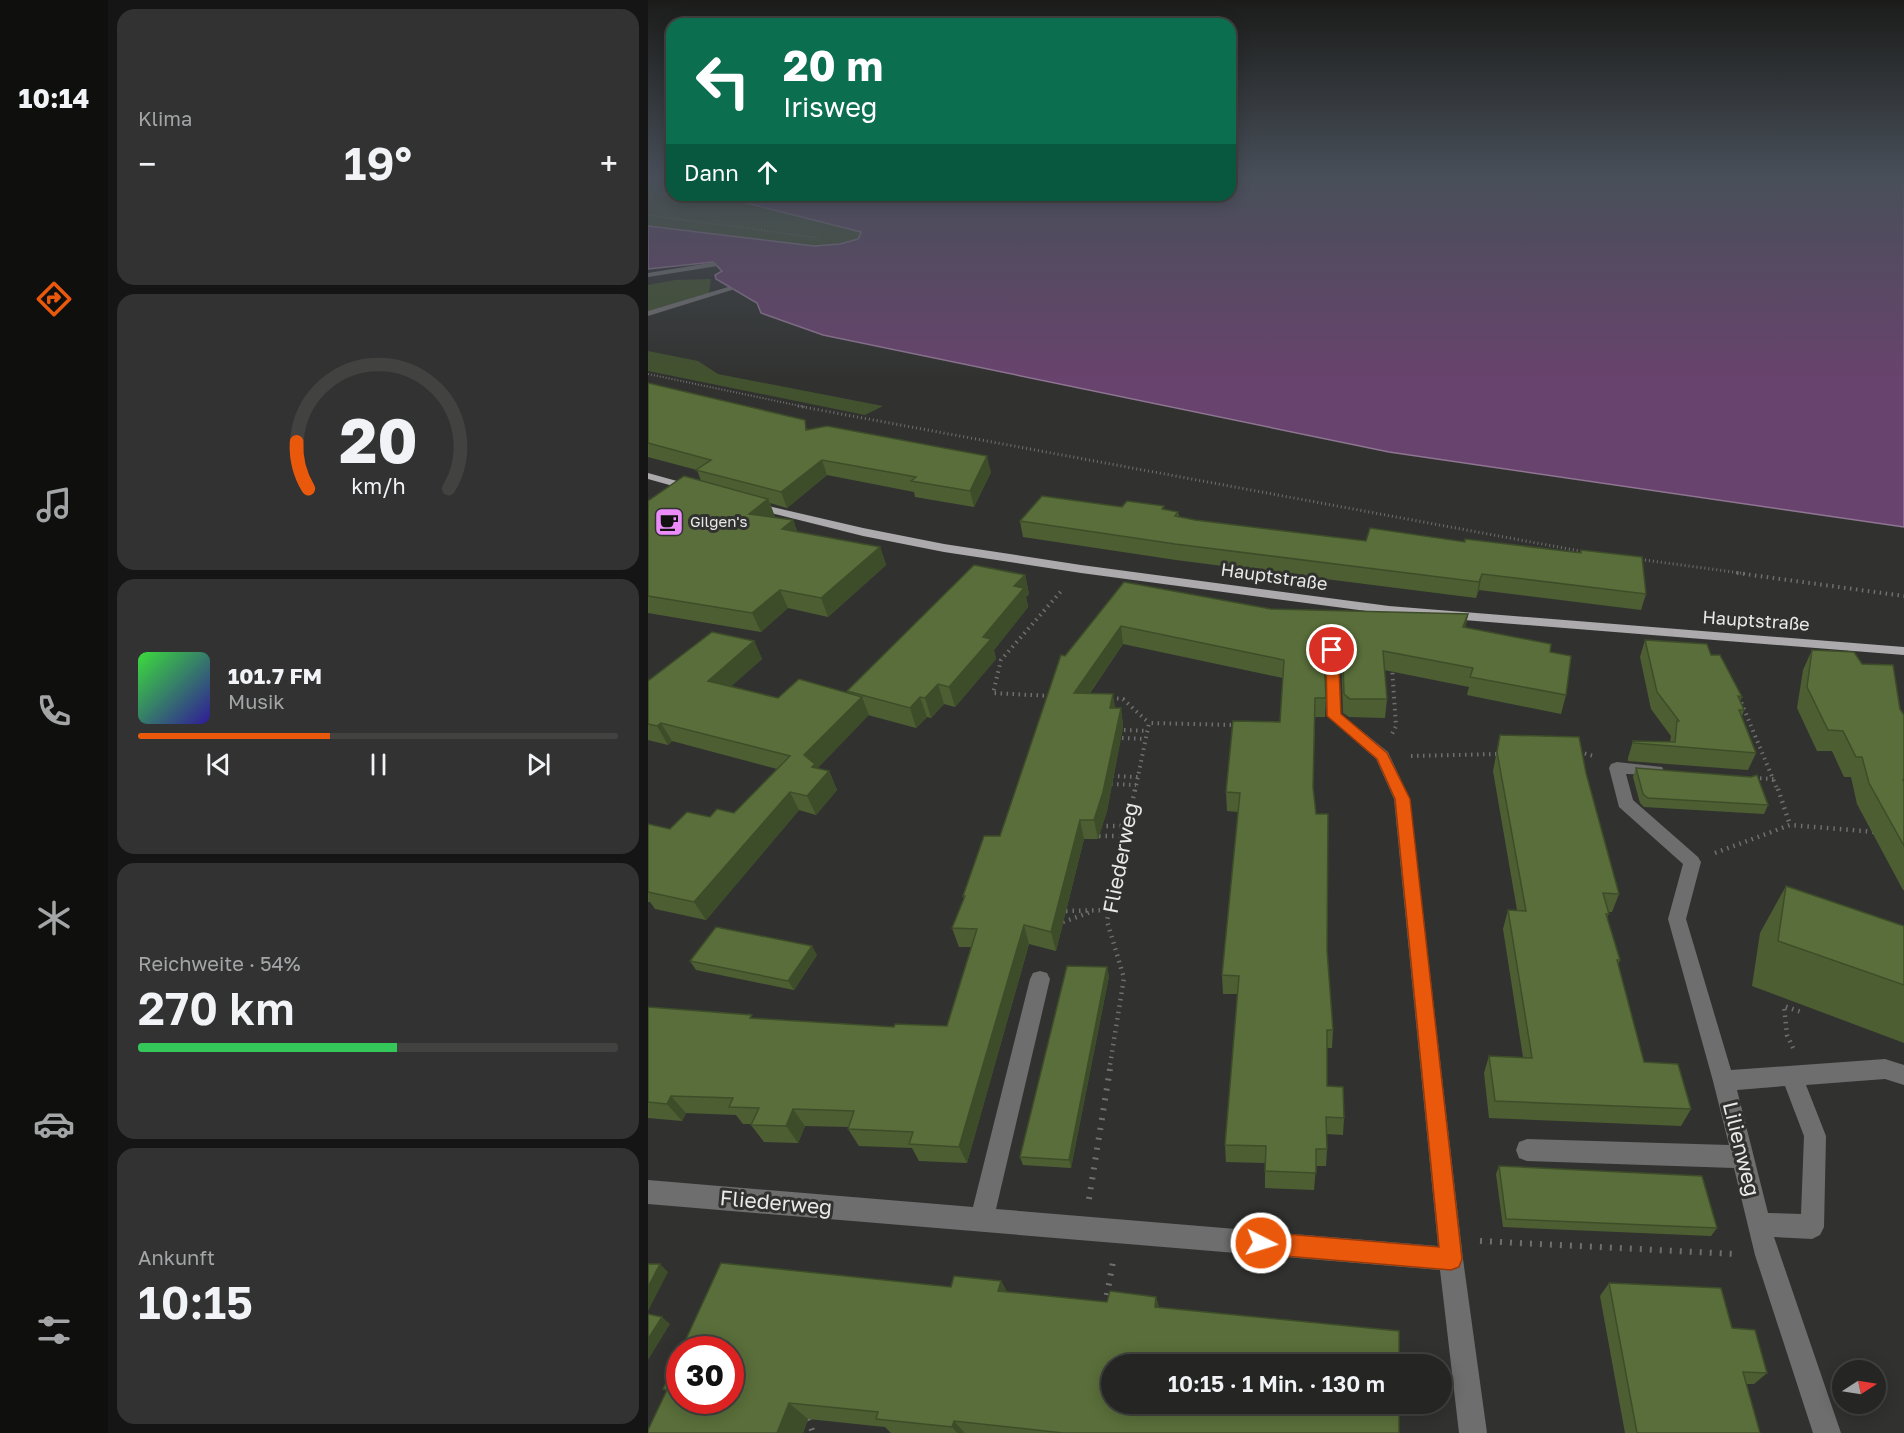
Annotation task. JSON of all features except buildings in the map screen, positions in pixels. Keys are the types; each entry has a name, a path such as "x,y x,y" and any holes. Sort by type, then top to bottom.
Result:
{"main road":[{"path":"648,476 700,491"},
{"name":"Hauptstraße","path":"744,503 863,532 1081,569 1389,610 1904,651"}],"street":[{"path":"648,275 715,264"},
{"path":"648,315 731,290"},
{"path":"1332,650 1334,716 1382,756 1402,799 1450,1249 1473,1433"},
{"path":"1676,772 1617,768 1625,803 1692,862"},
{"name":"Lilienweg","path":"1692,862 1677,919 1724,1081 1767,1256 1827,1433"},
{"path":"982,1220 1040,979"},
{"path":"1724,1081 1885,1069 1904,1075"},
{"path":"1759,1224 1812,1227 1815,1136 1799,1076"},
{"path":"1527,1150 1743,1157"},
{"name":"Fliederweg","path":"648,1192 1118,1232 1450,1249"}],"path":[{"path":"648,374 808,408 1590,552"},
{"path":"1636,559 1904,596"},
{"path":"1052,696 993,693 1001,660 1081,569"},
{"path":"1392,658 1396,726 1382,756 1502,754"},
{"path":"1737,692 1774,779 1790,825"},
{"path":"1099,698 1123,699 1149,723 1245,725"},
{"name":"Fliederweg","path":"1084,1229 1124,978 1107,921 1149,723"},
{"path":"1124,730 1148,731"},
{"path":"1122,738 1146,739"},
{"path":"1573,752 1585,752 1617,768"},
{"path":"1112,776 1138,777"},
{"path":"1747,778 1774,779"},
{"path":"1111,784 1136,785"},
{"path":"1692,862 1790,825 1881,832"},
{"path":"1100,826 1127,826"},
{"path":"1099,836 1125,836"},
{"path":"1066,911 1109,910"},
{"path":"1063,922 1096,911"},
{"path":"1799,1076 1787,1035 1784,1006 1804,1013"},
{"path":"1104,1309 1118,1232"},
{"path":"1450,1249 1767,1256"},
{"path":"808,1419 813,1433"}],"green space":[{"path":"711,279 709,293 648,311 648,285 675,280"},
{"path":"648,351 698,361 718,374 883,406 865,415 648,371"}],"shaded area":[{"path":"648,245 1904,245 1904,527 1389,452 823,335 761,313 757,303 716,279 715,275 722,271 713,262 648,269"}],"place":[{"name":"Gilgen's","path":"669,522"}],"route":[{"path":"1261,1243 1451,1259 1402,799 1382,756 1334,716 1332,650"}]}
